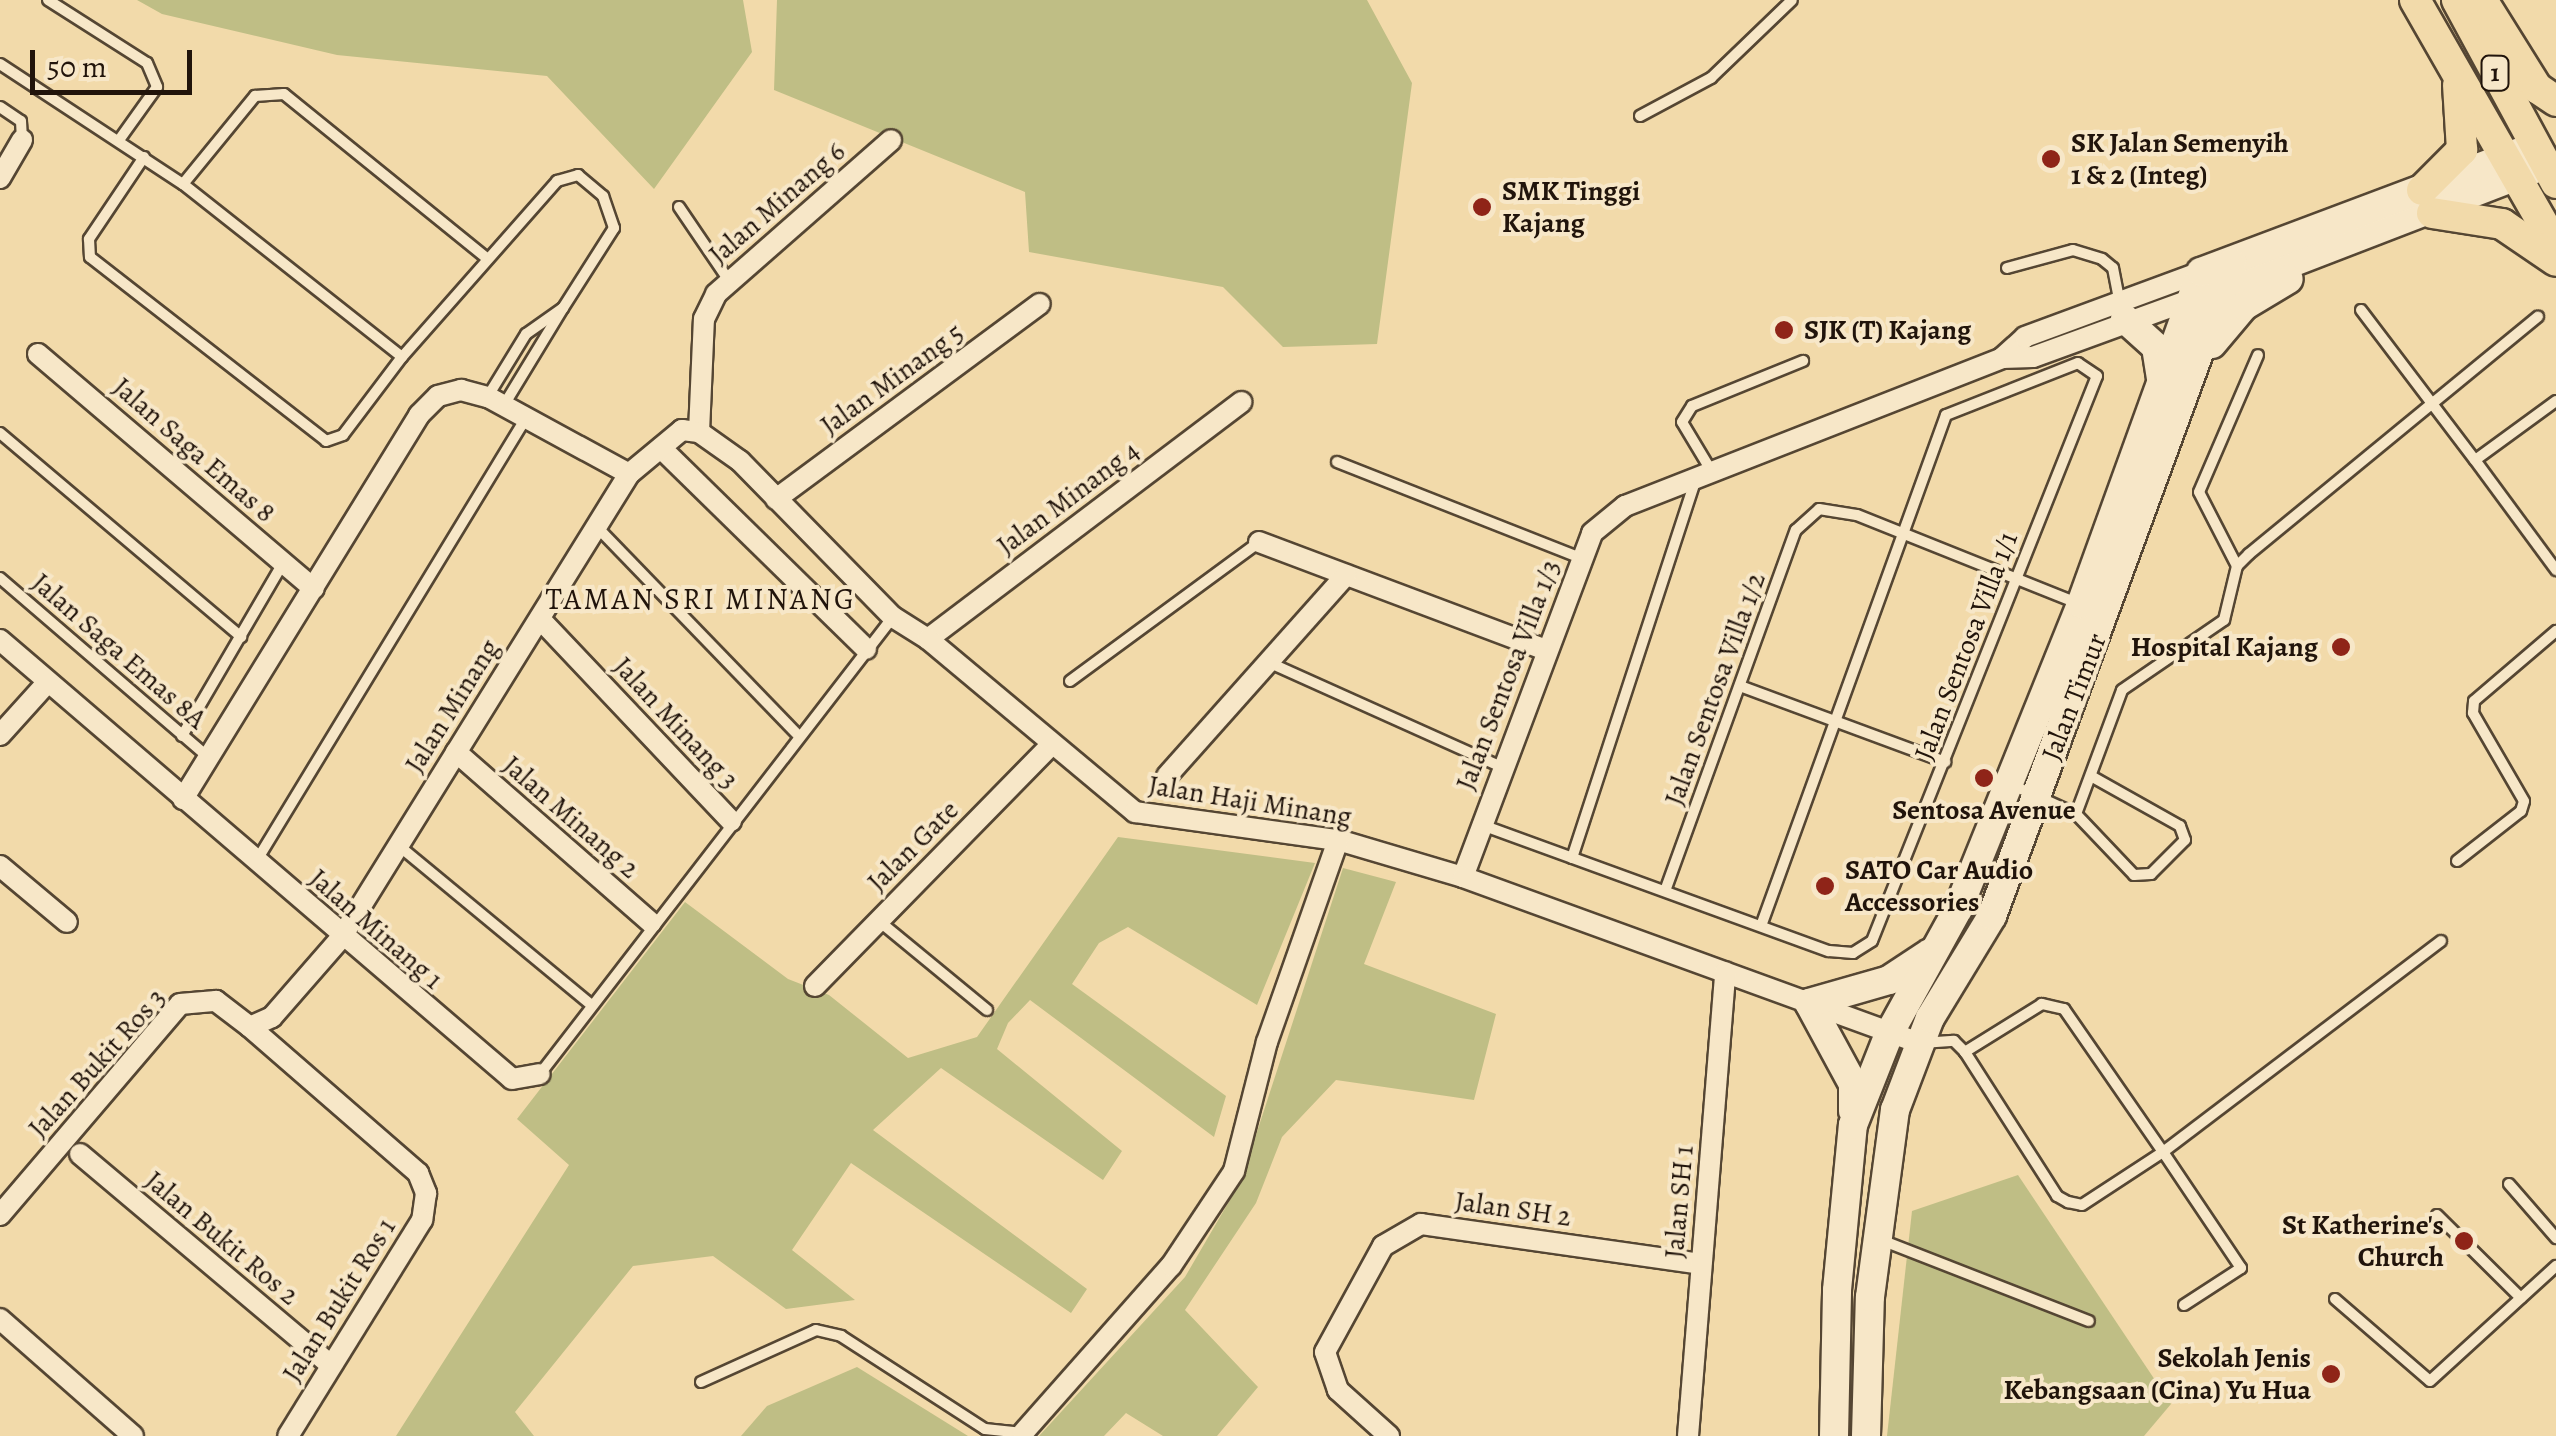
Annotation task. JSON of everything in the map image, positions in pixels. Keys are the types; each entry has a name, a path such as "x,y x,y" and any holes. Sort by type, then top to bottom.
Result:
{"main road":[{"name":"1","path":"2415,0 2556,246"},
{"name":"1","path":"2456,0 2549,159"},
{"path":"2482,0 2537,88 2556,101"},
{"path":"2229,276 2427,202 2462,150 2456,73"},
{"path":"2198,285 2311,257 2508,165 2549,159"},
{"path":"2427,202 2502,224 2556,261"},
{"path":"2198,362 2244,306 2296,275 2311,257"},
{"name":"Jalan Timur","path":"1866,1436 1876,1238 1895,1110 1918,1043 1992,916 2229,276"},
{"name":"Jalan Timur","path":"1834,1436 1837,1290 1853,1125 1889,1034 1936,950 2081,604 2198,285"},
{"path":"2122,310 2156,347 2162,386"},
{"path":"1853,1125 1852,1084 1808,1003 1889,980 1936,950"}],"street":[{"path":"0,178 22,140"},
{"name":"Jalan Minang 6","path":"691,431 704,319 728,279 891,140"},
{"path":"1704,474 2002,358 2033,357 2122,310 2198,285"},
{"name":"Jalan Minang 5","path":"776,499 1040,304"},
{"name":"Jalan Saga Emas 8","path":"38,354 314,588"},
{"path":"183,799 419,415 438,396 462,390 496,401 629,474"},
{"name":"Jalan Minang 4","path":"928,639 1241,402"},
{"name":"Jalan Minang","path":"250,1026 272,1017 341,938 629,474 660,448 691,431"},
{"name":"Jalan Haji Minang","path":"691,431 776,499 892,617 928,639 1135,812 1338,840 1463,877 1918,1043"},
{"path":"660,448 866,649"},
{"name":"Jalan Sentosa Villa 1/3","path":"1463,877 1592,533 1624,506 1704,474"},
{"path":"1258,542 1546,650"},
{"path":"1166,776 1346,575"},
{"name":"Jalan Minang 3","path":"540,619 731,822"},
{"name":"Jalan Minang 1","path":"0,640 341,938 512,1079 528,1081 540,1074"},
{"path":"0,735 47,683"},
{"name":"Jalan Gate","path":"814,986 1051,745"},
{"name":"Jalan Minang 2","path":"456,752 651,922"},
{"path":"1023,1433 1171,1266 1234,1171 1266,1042 1338,840"},
{"path":"0,866 68,922"},
{"name":"Jalan SH 1","path":"1688,1436 1726,972"},
{"name":"Jalan Bukit Ros 3","path":"0,1216 180,1004 216,1000 250,1026"},
{"name":"Jalan Minang","path":"267,1041 272,1017"},
{"name":"Jalan Bukit Ros 1","path":"250,1026 418,1173 426,1193 422,1220 328,1364 288,1436"},
{"name":"Jalan Bukit Ros 2","path":"80,1154 328,1364"},
{"name":"Jalan SH 2","path":"1388,1436 1338,1390 1324,1352 1383,1246 1421,1224 1701,1264"},
{"path":"0,1319 134,1436"}],"lane":[{"path":"48,0 146,63 157,87 118,140"},
{"path":"1640,116 1711,78 1792,0"},
{"path":"0,64 183,184 402,357"},
{"path":"183,184 255,96 284,94 488,258"},
{"path":"0,107 20,121 22,140"},
{"path":"144,156 89,239 90,257 308,433 326,442 343,435 402,357 557,181 578,174 603,196 614,228 496,401"},
{"path":"679,207 728,279"},
{"path":"2007,268 2073,250 2113,268 2122,310"},
{"path":"496,401 526,334 563,308"},
{"path":"2361,310 2556,570"},
{"path":"2076,814 2128,684 2224,620 2238,566 2538,317"},
{"path":"2238,566 2199,492 2258,355"},
{"path":"1572,858 1704,474 1682,422 1692,406 1804,361"},
{"name":"Jalan Sentosa Villa 1/1","path":"1760,926 1830,951 1852,953 1872,941 2097,376 2078,364 2014,383 1946,414 1904,534"},
{"path":"2475,460 2556,401"},
{"path":"257,861 526,418"},
{"path":"0,433 241,636"},
{"path":"1337,462 1582,558"},
{"name":"Jalan Sentosa Villa 1/2","path":"1665,891 1796,530 1819,509 1904,534"},
{"path":"598,528 797,734"},
{"path":"1482,825 1760,926 1904,534 2081,604"},
{"path":"1070,681 1258,542"},
{"path":"182,736 283,562"},
{"name":"Jalan Saga Emas 8A","path":"0,578 209,758"},
{"path":"540,1074 651,922 892,617"},
{"path":"2457,861 2520,811 2524,801 2473,713 2474,701 2556,631"},
{"path":"1268,662 1502,767"},
{"path":"1740,686 1945,762"},
{"path":"2007,783 2076,814 2134,875 2152,874 2186,840 2170,816 2092,776"},
{"path":"398,845 590,1004"},
{"path":"879,920 987,1010"},
{"path":"1918,1043 1954,1041 1965,1052 2057,1196 2082,1204 2163,1152 2441,940"},
{"path":"1965,1052 2042,1004 2064,1009 2241,1268 2184,1305"},
{"path":"2509,1184 2556,1238"},
{"path":"2437,1215 2521,1298"},
{"path":"1876,1238 2089,1321"},
{"path":"2336,1299 2430,1381 2556,1266"},
{"path":"701,1382 816,1330 841,1336 985,1430 1023,1433"}],"shaded area":[{"path":"137,0 743,0 752,52 654,189 547,76 337,55 162,14"},
{"path":"777,0 1367,0 1412,83 1377,344 1283,347 1223,287 1029,252 1025,192 774,90"},
{"path":"1118,837 1315,863 1257,1005 1128,927 1099,943 1072,984 1226,1096 1214,1137 1030,1000 1008,1023 997,1049 1122,1151 1103,1180 941,1068 873,1130 1087,1289 1071,1313 851,1163 792,1250 855,1300 786,1309 713,1256 633,1266 515,1412 534,1436 396,1436 569,1165 517,1119 685,902 788,979 829,995 908,1058 977,1037"},
{"path":"1343,868 1396,882 1364,964 1496,1014 1474,1100 1336,1080 1282,1137 1256,1203 1185,1310 1258,1387 1217,1436 1163,1436 1126,1413 1104,1436 1039,1436 1185,1277 1241,1181"},
{"path":"2018,1175 2171,1404 2144,1436 1887,1436 1912,1211"},
{"path":"857,1367 968,1436 741,1436 767,1406"}],"place":[{"name":"SK Jalan Semenyih 1 & 2 (Integ)","path":"2051,159"},
{"name":"SMK Tinggi Kajang","path":"1482,207"},
{"name":"SJK (T) Kajang","path":"1784,330"},
{"name":"Hospital Kajang","path":"2341,647"},
{"name":"Sentosa Avenue","path":"1984,778"},
{"name":"SATO Car Audio Accessories","path":"1825,886"},
{"name":"St Katherine's Church","path":"2464,1241"},
{"name":"Sekolah Jenis Kebangsaan (Cina) Yu Hua","path":"2331,1374"}],"district":[{"name":"TAMAN SRI MINANG","path":"701,599"}]}
